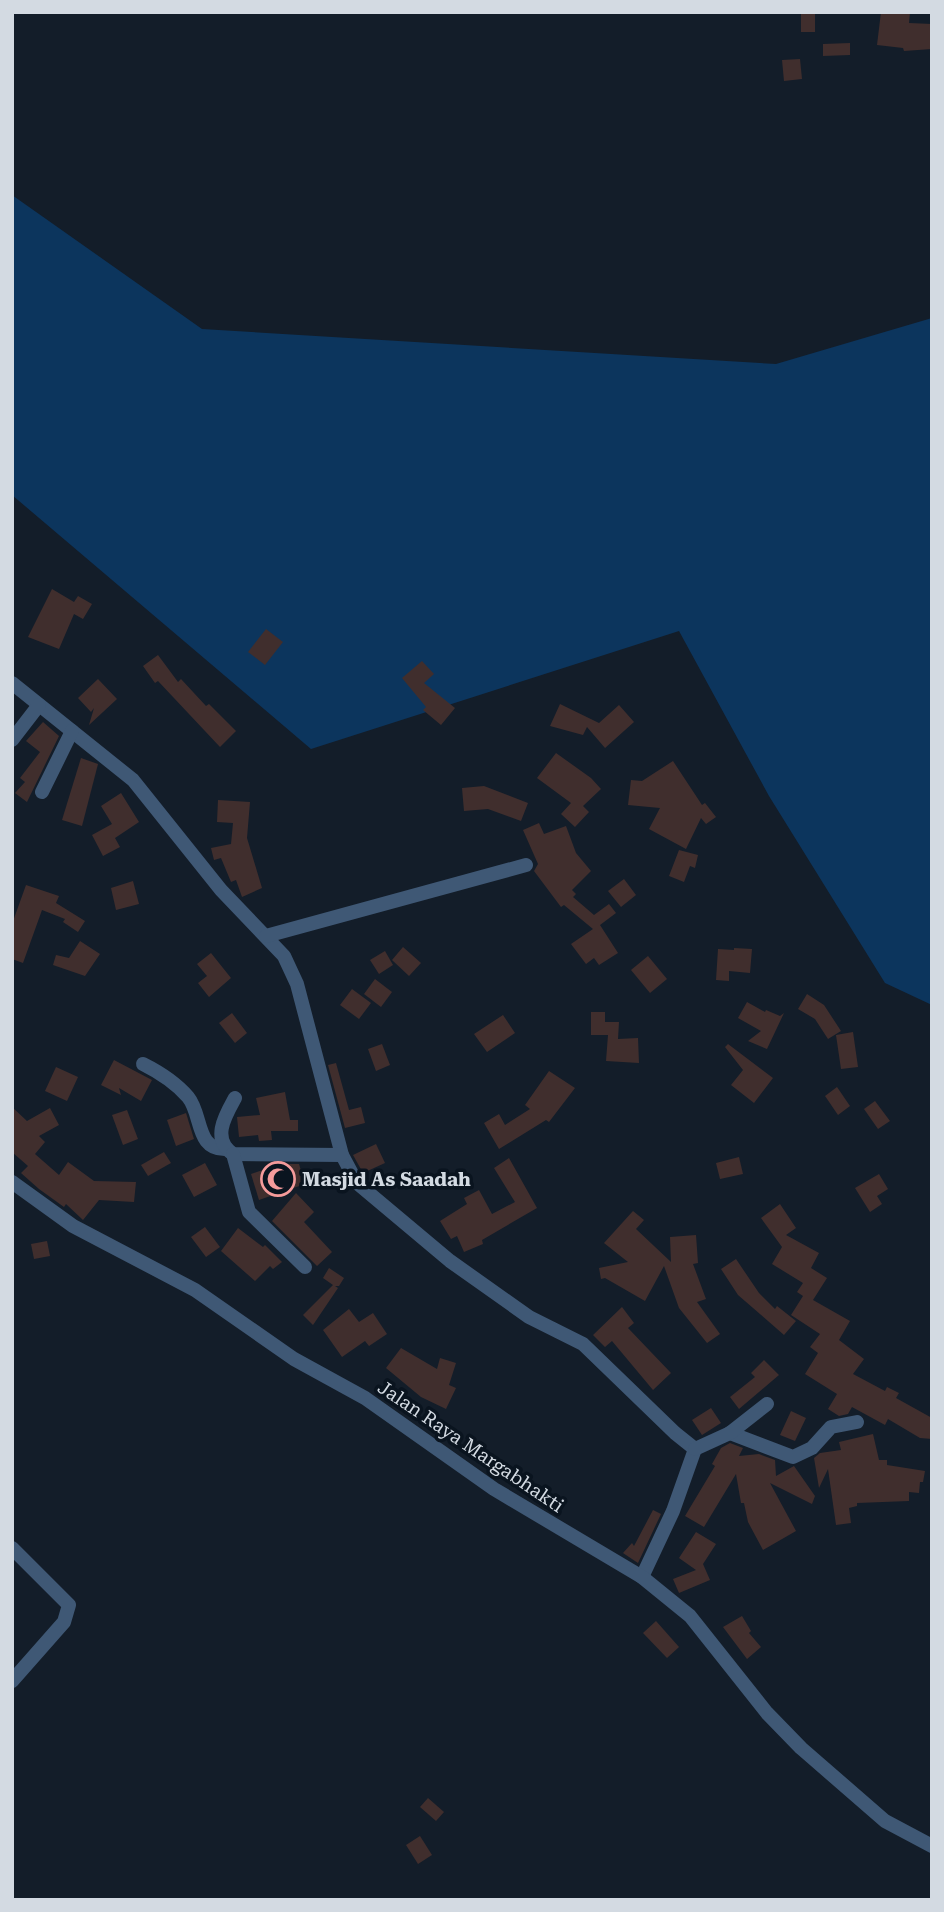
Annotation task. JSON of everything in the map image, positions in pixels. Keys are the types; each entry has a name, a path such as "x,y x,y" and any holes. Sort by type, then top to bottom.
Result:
{"street":[{"path":"12,683 133,780 213,880 284,956 297,984 342,1155 356,1183 425,1241 529,1317 583,1343 695,1449"},
{"path":"12,740 39,705"},
{"path":"42,792 72,731"},
{"path":"266,936 527,866"},
{"path":"143,1064 187,1095 195,1107 206,1142 217,1150 342,1155"},
{"path":"235,1098 221,1128 249,1212 305,1267"},
{"name":"Jalan Raya Margabhakti","path":"12,1182 73,1226 195,1290 293,1359 365,1398 494,1489 642,1577 690,1616 767,1713 802,1748 885,1821 932,1846"},
{"path":"642,1577 673,1511 695,1449 730,1433 767,1404"},
{"path":"730,1433 793,1457 812,1448 831,1427 858,1422"},
{"path":"12,1681 64,1622 69,1605 14,1553"}],"shaded area":[{"path":"12,195 202,329 776,364 932,318 932,1005 885,983 769,796 679,631 311,749 12,495"}],"building":[{"path":"881,12 910,12 909,23 932,24 932,49 904,51 903,48 877,45"},
{"path":"801,13 815,13 815,32 801,32"},
{"path":"850,43 850,55 823,56 823,44"},
{"path":"800,59 802,79 784,81 782,60"},
{"path":"52,589 74,602 78,596 92,604 83,619 74,614 59,649 28,637"},
{"path":"266,629 283,642 265,665 248,652"},
{"path":"158,655 178,682 181,679 206,706 209,704 236,731 220,747 158,681 155,683 143,666"},
{"path":"422,661 434,674 424,683 455,708 441,725 423,710 426,707 402,678"},
{"path":"98,679 117,699 89,725 94,708 91,712 78,698"},
{"path":"560,704 599,723 619,705 634,722 605,748 587,727 583,735 550,726"},
{"path":"43,722 59,736 27,802 15,793 25,782 20,778 40,752 26,741"},
{"path":"556,753 591,778 601,789 583,806 589,812 575,827 561,814 571,803 537,778"},
{"path":"81,758 98,764 82,826 62,820"},
{"path":"673,761 702,805 705,803 716,817 706,824 701,818 686,849 649,829 660,808 628,805 631,780 642,781"},
{"path":"484,786 528,803 521,821 488,809 464,811 462,788"},
{"path":"121,793 139,822 115,838 120,847 103,856 92,835 112,824 101,806"},
{"path":"218,800 250,802 247,838 262,888 242,897 236,880 231,882 221,858 214,860 211,848 231,844 233,823 217,822"},
{"path":"539,823 544,834 566,826 576,853 591,871 572,890 576,894 573,897 594,915 609,904 616,913 600,925 618,953 599,965 594,958 586,964 571,944 593,929 564,905 561,907 534,871 538,864 523,830"},
{"path":"679,850 698,855 695,868 690,866 684,882 669,876"},
{"path":"624,879 636,895 621,907 608,891"},
{"path":"133,881 139,904 116,910 111,888"},
{"path":"26,885 59,896 56,903 85,921 78,932 63,922 65,919 42,910 23,963 12,959 12,924"},
{"path":"80,941 100,954 85,976 53,965 56,955 69,958"},
{"path":"403,947 421,963 409,976 392,960"},
{"path":"718,949 752,949 750,973 729,971 729,981 716,980"},
{"path":"385,951 393,965 379,974 370,960"},
{"path":"211,953 231,978 209,997 198,983 207,976 197,964"},
{"path":"648,956 667,979 650,993 631,970"},
{"path":"375,979 392,992 381,1007 364,994"},
{"path":"352,989 371,1003 359,1019 340,1005"},
{"path":"807,994 824,1005 841,1031 828,1039 815,1019 798,1009"},
{"path":"747,1002 765,1012 766,1010 780,1016 784,1013 767,1049 748,1041 761,1031 738,1018"},
{"path":"591,1012 605,1012 605,1022 619,1022 618,1039 638,1038 639,1063 606,1061 608,1035 591,1035"},
{"path":"232,1013 247,1033 235,1043 219,1023"},
{"path":"503,1015 515,1033 487,1052 474,1034"},
{"path":"853,1032 858,1067 841,1069 836,1035"},
{"path":"382,1044 390,1065 376,1071 368,1049"},
{"path":"728,1044 773,1078 754,1103 731,1085 743,1070 725,1047"},
{"path":"114,1060 152,1080 141,1101 119,1088 121,1095 101,1085"},
{"path":"336,1063 349,1110 361,1107 365,1123 345,1128 328,1065"},
{"path":"56,1067 78,1077 67,1101 45,1091"},
{"path":"549,1071 575,1088 549,1122 546,1120 499,1149 484,1123 499,1114 505,1125 530,1109 525,1105"},
{"path":"837,1087 850,1106 838,1115 825,1096"},
{"path":"285,1092 290,1120 298,1120 298,1131 271,1131 272,1140 259,1141 258,1135 239,1137 237,1117 260,1115 256,1098"},
{"path":"875,1101 890,1121 878,1129 864,1109"},
{"path":"12,1107 27,1121 50,1108 59,1125 39,1136 45,1142 35,1154 59,1175 68,1162 94,1181 136,1182 134,1202 99,1200 83,1220 66,1204 64,1207 39,1189 21,1173 28,1166 12,1152"},
{"path":"127,1110 138,1139 123,1145 112,1115"},
{"path":"186,1113 194,1139 176,1146 167,1120"},
{"path":"376,1144 385,1163 363,1173 353,1155"},
{"path":"164,1152 171,1163 148,1176 141,1165"},
{"path":"739,1157 743,1174 720,1179 716,1163"},
{"path":"509,1158 537,1208 482,1240 483,1244 464,1252 457,1236 451,1239 440,1221 467,1204 464,1198 479,1190 492,1214 515,1202 494,1168"},
{"path":"205,1163 217,1185 194,1197 182,1175"},
{"name":"Masjid As Saadah","path":"280,1164 299,1164 305,1184 259,1200 251,1174"},
{"path":"879,1174 888,1189 877,1196 882,1204 870,1212 855,1188"},
{"path":"296,1193 314,1212 304,1222 332,1252 317,1266 272,1221"},
{"path":"780,1204 796,1228 786,1235 819,1253 811,1268 827,1278 813,1300 850,1321 839,1340 864,1359 853,1374 885,1391 887,1387 899,1393 896,1398 932,1418 932,1439 920,1438 888,1419 885,1425 852,1407 848,1414 839,1416 828,1409 837,1394 805,1374 818,1353 810,1347 820,1334 791,1315 803,1296 797,1292 803,1283 772,1264 782,1247 761,1218"},
{"path":"633,1211 644,1220 636,1229 671,1262 670,1237 696,1235 698,1263 693,1264 706,1299 697,1302 720,1334 707,1343 679,1308 664,1266 645,1301 605,1278 601,1279 599,1268 628,1262 604,1243"},
{"path":"205,1227 220,1247 206,1257 191,1237"},
{"path":"238,1228 263,1247 265,1245 282,1262 273,1269 270,1266 255,1281 221,1251"},
{"path":"47,1241 50,1256 34,1259 31,1244"},
{"path":"736,1259 759,1293 775,1309 777,1306 796,1321 784,1335 738,1295 721,1269"},
{"path":"329,1268 344,1278 339,1286 335,1286 338,1288 313,1325 303,1315 333,1285 323,1278"},
{"path":"622,1307 634,1323 628,1328 671,1373 653,1390 612,1341 605,1347 593,1335"},
{"path":"349,1309 359,1322 373,1313 387,1334 369,1346 365,1341 342,1357 323,1330"},
{"path":"401,1348 437,1369 440,1358 456,1363 449,1385 456,1388 446,1409 421,1397 386,1368"},
{"path":"764,1360 779,1375 739,1409 730,1397 755,1377 751,1373"},
{"path":"711,1408 721,1423 702,1435 692,1420"},
{"path":"791,1411 806,1418 795,1441 780,1435"},
{"path":"873,1434 879,1460 887,1460 887,1465 925,1471 919,1493 909,1492 909,1501 857,1503 857,1506 849,1508 851,1523 836,1525 828,1469 819,1488 814,1458 820,1453 841,1450 839,1442"},
{"path":"730,1443 743,1448 739,1456 759,1454 775,1460 776,1476 794,1466 815,1496 812,1504 770,1483 796,1531 763,1550 748,1522 744,1503 741,1503 736,1474 704,1527 685,1516 715,1466 712,1464 721,1448"},
{"path":"653,1510 661,1514 638,1563 623,1553 632,1543 634,1546"},
{"path":"696,1532 716,1544 703,1564 710,1580 679,1593 673,1579 696,1570 679,1558"},
{"path":"742,1616 751,1631 749,1633 761,1647 747,1659 723,1627"},
{"path":"656,1621 679,1647 667,1658 643,1633"},
{"path":"428,1798 444,1812 436,1821 420,1807"},
{"path":"420,1836 432,1855 418,1864 406,1845"}],"place":[{"name":"Masjid As Saadah","path":"278,1179"}]}
